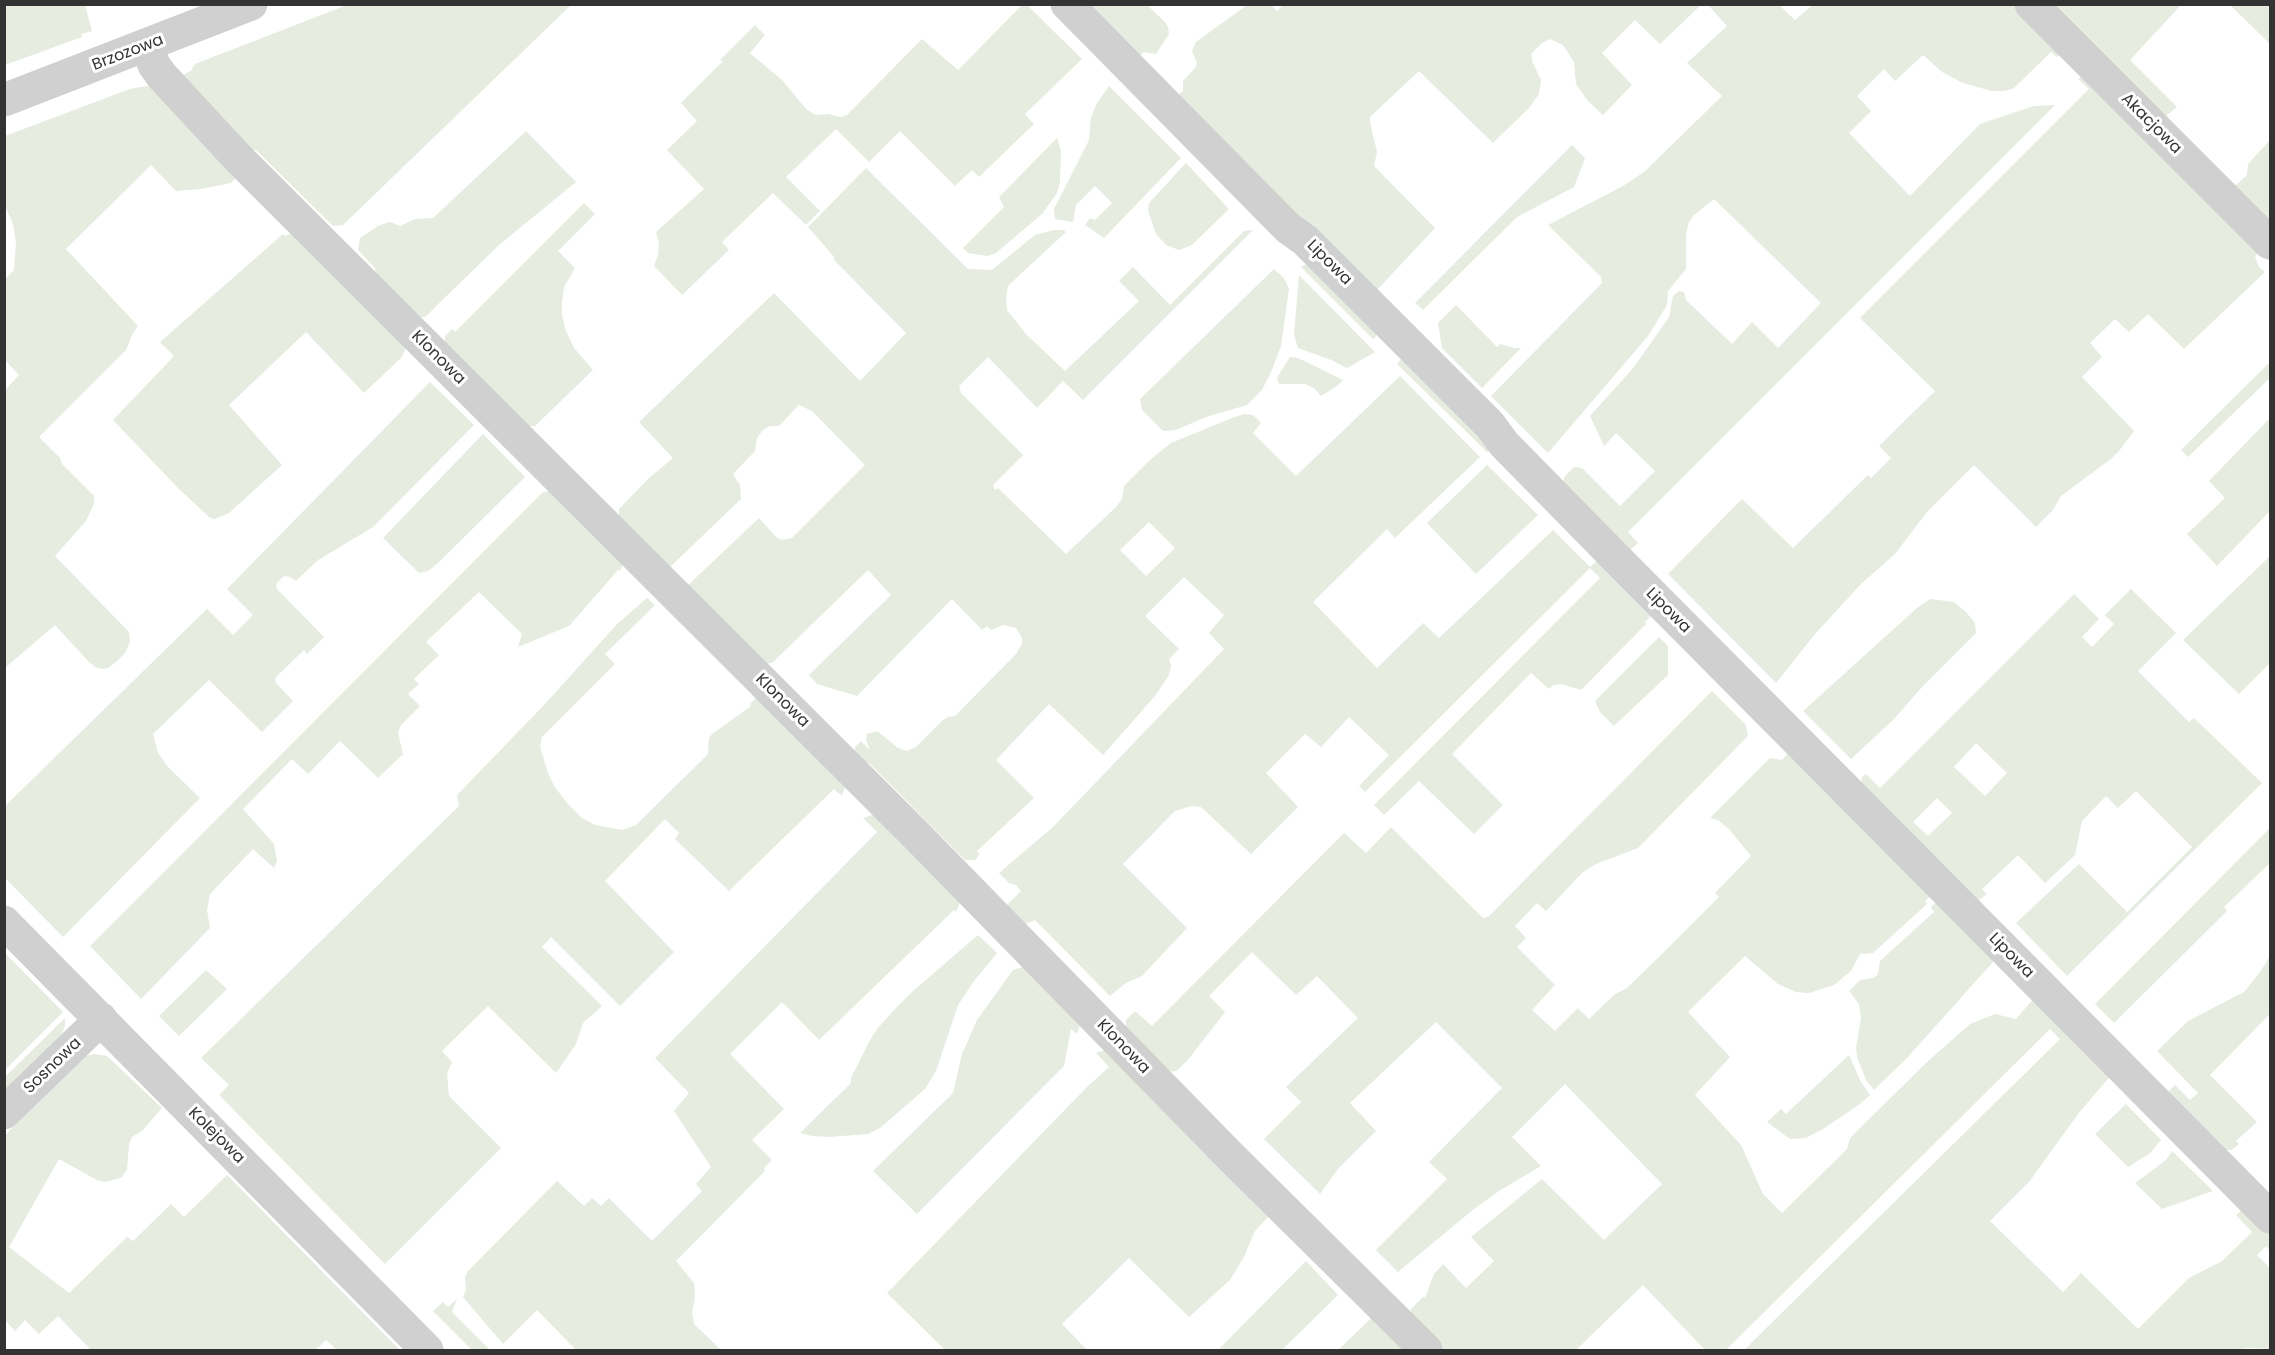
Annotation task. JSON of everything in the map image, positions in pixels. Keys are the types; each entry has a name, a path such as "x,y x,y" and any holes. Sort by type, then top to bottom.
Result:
{"street":[{"name":"Brzozowa","path":"4,100 251,4"},
{"name":"Lipowa","path":"1067,4 1288,228 1305,240 1482,416 1504,444 1613,555 2271,1217"},
{"name":"Akacjowa","path":"2031,4 2271,243"},
{"name":"Klonowa","path":"147,46 154,65 162,76 238,158 916,835 1231,1157 1426,1350"},
{"name":"Kolejowa","path":"4,922 427,1350"},
{"name":"Sosnowa","path":"4,1113 101,1019"}],"shaded area":[{"path":"1284,4 1701,5 1660,44 1635,20 1602,53 1632,85 1603,115 1588,101 1576,84 1574,62 1563,45 1550,39 1542,43 1531,54 1541,80 1539,94 1529,108 1493,143 1419,71 1370,117 1377,152 1374,166 1435,228 1377,290 1312,224 1298,224 1175,98 1183,91 1183,81 1197,63 1192,51 1196,42 1247,5 1271,5 1277,11"},
{"path":"4,5 85,5 92,31 81,34 82,37 5,65"},
{"path":"347,5 571,5 343,225 333,226 256,150 247,150 180,76 191,71 195,64"},
{"path":"1022,5 1027,5 1082,59 1025,114 1034,124 979,177 972,170 955,186 900,131 869,162 836,129 786,177 820,211 806,225 773,193 722,242 729,250 682,295 654,266 659,244 656,232 704,189 667,150 697,121 681,103 755,25 765,35 750,53 782,80 807,110 816,115 828,114 841,117 847,115 922,39 958,70"},
{"path":"1083,5 1147,5 1165,22 1169,34 1156,54 1144,52 1137,59"},
{"path":"1708,5 1779,5 1795,20 1813,5 2013,5 2061,53 2057,57 2051,52 2014,88 1992,91 1963,83 1942,72 1923,55 1895,81 1884,69 1857,96 1871,111 1849,133 1910,196 1980,124 2034,106 2055,105 1628,532 1638,543 1628,552 1563,488 1564,477 1574,467 1582,468 1620,506 1655,471 1616,433 1604,446 1590,416 1634,367 1669,317 1673,296 1679,291 1684,292 1686,300 1732,344 1752,322 1778,348 1821,303 1714,199 1689,222 1686,234 1686,269 1668,291 1667,305 1648,336 1548,453 1491,396 1602,283 1601,277 1548,225 1623,186 1644,172 1722,96 1687,63 1727,26"},
{"path":"2050,5 2181,5 2130,60 2177,107 2164,118"},
{"path":"2230,5 2270,5 2270,44"},
{"path":"2083,75 2260,251 2255,257 2259,267 2265,272 2184,349 2148,314 2129,332 2115,319 2090,343 2102,357 2082,377 2134,431 2119,451 2061,496 2053,510 2036,527 1974,465 1927,512 1895,554 1861,584 1815,634 1776,683 1668,574 1742,499 1793,548 1868,475 1871,478 1891,458 1879,446 1935,391 1860,318 2089,89 2078,79"},
{"path":"153,85 238,175 231,183 176,191 151,165 66,249 138,326 126,350 39,437 94,496 94,504 86,521 55,556 129,632 130,642 125,653 116,662 102,669 88,661 55,625 5,668 5,390 19,375 5,360 5,279 14,270 16,243 13,224 5,206 5,136 130,89"},
{"path":"1109,86 1181,158 1104,238 1085,225 1090,218 1095,220 1112,203 1095,186 1076,205 1073,222 1055,219 1054,209 1089,140 1091,117 1097,103"},
{"path":"526,131 576,182 499,245 425,317 415,317 376,278 375,268 358,250 360,238 378,226 390,222 400,226 415,219 433,218"},
{"path":"1057,138 1061,152 1060,183 1057,193 1042,214 996,253 987,256 968,253 963,248 1004,207 999,197"},
{"path":"2270,140 2270,223 2235,186 2247,175 2248,164"},
{"path":"1572,145 1585,158 1574,187 1517,217 1423,310 1415,303"},
{"path":"1186,163 1229,209 1192,245 1179,250 1166,245 1156,234 1148,211 1149,203"},
{"path":"866,168 968,269 992,270 1035,235 1063,230 1066,232 1008,286 1006,297 1007,310 1026,334 1065,371 1139,301 1119,281 1133,267 1170,305 1244,231 1253,230 1083,400 1063,381 1037,408 988,357 959,386 961,393 1023,455 993,485 995,490 998,488 1066,554 1116,507 1122,499 1124,486 1171,443 1232,418 1244,414 1253,415 1261,423 1253,433 1296,476 1400,376 1480,457 1395,538 1387,529 1313,602 1377,668 1423,623 1439,638 1553,530 1590,567 1601,557 1653,614 1581,690 1561,684 1553,685 1549,689 1531,673 1452,754 1503,805 1474,834 1419,781 1384,815 1374,805 1600,578 1590,568 1365,792 1359,786 1389,755 1349,717 1321,747 1305,734 1266,773 1298,807 1251,854 1201,807 1191,806 1175,811 1123,864 1187,928 1142,976 1126,983 1110,996 1035,920 1025,924 1004,908 1021,891 999,873 1053,827 1224,649 1209,633 1224,615 1184,577 1145,616 1179,649 1169,659 1171,666 1169,675 1155,696 1103,755 1049,704 996,760 1034,798 977,851 980,854 975,860 965,860 869,763 859,762 854,757 855,747 861,741 870,750 866,740 867,734 877,731 898,748 907,751 916,747 943,720 955,716 1016,654 1022,644 1022,638 1016,628 1003,625 991,630 987,626 982,630 952,599 857,696 817,684 809,675 891,595 868,570 772,663 762,664 686,587 759,518 776,537 782,540 792,538 865,465 812,411 799,405 779,426 770,426 763,430 757,438 755,451 733,474 740,485 741,499 668,569 619,519 619,509 649,478 673,458 639,422 774,293 860,381 906,333 833,259 835,258 808,227","holes":["1149,522 1175,548 1146,576 1120,550"]},
{"path":"584,203 595,214 558,251 575,268 564,287 562,315 566,331 574,348 593,370 535,426 525,426 445,346 445,336 452,329 455,332"},
{"path":"295,232 407,344 402,357 364,393 306,332 229,405 282,465 229,513 215,519 210,518 113,420 174,356 160,342 283,234 285,236"},
{"path":"1306,264 1377,332 1375,338 1373,339 1301,267"},
{"path":"1274,269 1284,278 1289,289 1281,346 1262,390 1247,405 1206,417 1176,430 1163,431 1142,410 1140,399"},
{"path":"1299,275 1375,352 1347,368 1298,348 1294,335"},
{"path":"1456,305 1497,347 1500,344 1521,348 1482,388 1442,348 1438,323"},
{"path":"1290,357 1298,358 1343,380 1321,396 1314,388 1305,384 1279,384 1277,378"},
{"path":"1401,359 1406,360 1493,448 1487,452 1397,364"},
{"path":"2270,362 2270,378 2188,457 2181,450"},
{"path":"430,382 474,425 373,527 318,560 296,581 284,576 276,584 277,589 324,637 307,654 304,650 275,678 276,683 293,701 262,732 209,680 153,734 158,753 168,767 200,798 63,937 5,878 5,806 207,609 233,635 253,615 227,589"},
{"path":"2270,418 2270,511 2217,566 2187,534 2225,498 2209,481"},
{"path":"483,434 525,477 437,564 428,571 419,573 383,538"},
{"path":"1487,465 1538,515 1476,574 1427,523"},
{"path":"553,489 624,560 620,571 618,570 569,626 518,647 522,634 479,592 426,642 439,655 414,679 419,684 408,694 420,706 401,725 398,733 403,754 378,778 340,741 308,774 292,759 243,809 274,844 277,861 274,868 253,849 210,894 207,910 210,928 141,999 90,946 542,493"},
{"path":"2270,556 2270,663 2239,694 2183,640"},
{"path":"2131,589 2176,633 2138,671 2189,722 2194,718 2262,783 2067,976 2016,923 2079,864 2127,912 2192,847 2136,791 2118,808 2106,796 2082,821 2075,855 2045,883 2018,855 1982,889 1987,894 1975,903 1861,787 1862,777 1866,774 1880,788 2074,594 2099,619 2082,637 2092,647 2114,624 2105,615","holes":["1976,743 2007,773 1985,796 1954,767","1937,798 1952,813 1928,836 1913,822"]},
{"path":"647,598 655,605 605,654 615,664 542,737 540,747 548,773 554,786 568,804 582,818 595,825 622,830 636,825 708,754 709,738 712,734 751,706 750,704 758,696 846,784 842,796 834,789 729,891 675,839 679,833 665,819 605,881 674,952 620,1006 551,937 542,947 602,1006 583,1023 576,1044 556,1073 488,1006 442,1051 452,1062 447,1074 449,1096 501,1148 385,1264 219,1095 229,1085 201,1058 459,806 457,795 545,704 617,624"},
{"path":"1930,599 1954,602 1975,623 1976,633 1893,720 1851,759 1803,711 1917,608"},
{"path":"1659,637 1668,646 1668,675 1614,726 1600,712 1595,701"},
{"path":"1712,691 1746,725 1748,736 1638,848 1596,864 1583,872 1546,911 1537,903 1515,926 1526,938 1517,947 1555,985 1532,1010 1555,1031 1578,1008 1589,1019 1615,994 1627,988 1719,897 1715,893 1751,856 1729,829 1718,820 1710,818 1770,758 1782,760 1790,751 1932,894 1925,901 1927,904 1873,953 1860,954 1851,971 1834,985 1809,993 1796,992 1778,984 1745,956 1688,1012 1730,1057 1695,1095 1741,1145 1763,1194 1782,1213 1847,1149 1850,1138 1926,1063 1970,1024 1995,1014 2016,1019 2035,997 2112,1074 2078,1114 2029,1182 1990,1221 2063,1292 2081,1273 2138,1329 2189,1278 2222,1261 2252,1232 2236,1215 2244,1208 2270,1235 2270,1251 2266,1246 2257,1255 2270,1268 2270,1349 1744,1350 2060,1039 2050,1029 1726,1350 1705,1350 1643,1285 1576,1350 1443,1350 1411,1319 1411,1309 1423,1297 1425,1298 1434,1274 1443,1264 1466,1288 1494,1261 1471,1237 1542,1179 1604,1240 1662,1184 1565,1084 1512,1137 1541,1166 1474,1209 1398,1272 1376,1250 1447,1179 1429,1162 1502,1088 1436,1022 1350,1103 1376,1131 1338,1169 1320,1194 1264,1139 1301,1102 1286,1087 1358,1018 1317,976 1296,995 1252,952 1209,996 1225,1012 1187,1061 1176,1071 1166,1072 1126,1030 1126,1020 1135,1011 1152,1026 1344,833 1366,853 1391,827 1483,918 1488,917"},
{"path":"875,814 961,900 956,912 954,910 819,1040 782,1002 730,1054 784,1109 752,1140 772,1160 764,1168 765,1171 676,1261 694,1283 695,1297 692,1312 694,1324 724,1350 576,1350 537,1310 503,1344 463,1297 466,1290 465,1277 468,1271 557,1181 584,1206 592,1198 601,1206 609,1198 652,1241 702,1191 696,1184 711,1167 674,1111 689,1093 655,1058 877,832 863,818"},
{"path":"2270,828 2270,863 2224,907 2227,911 2114,1023 2095,1004"},
{"path":"1938,900 1994,956 1993,962 1907,1058 1874,1090 1866,1080 1857,1057 1856,1048 1861,1018 1859,1004 1849,991 1860,980 1874,978 1878,974 1880,961 1934,912 1931,907"},
{"path":"978,935 997,953 958,1005 936,1071 925,1089 880,1128 868,1134 829,1137 800,1133 851,1083 851,1078 869,1042 894,1010"},
{"path":"4,952 63,1012 5,1070 4,1070"},
{"path":"2270,956 2270,1014 2210,1075 2257,1122 2236,1141 2239,1144 2232,1150 2223,1150 2166,1094 2175,1085 2190,1100 2198,1093 2157,1051 2188,1021 2244,992"},
{"path":"1026,966 1081,1022 1077,1034 1071,1029 1064,1066 917,1214 873,1171 953,1093 962,1054 977,1020 1013,970"},
{"path":"206,970 227,989 179,1036 159,1016"},
{"path":"65,1018 65,1026 61,1035 7,1092 5,1077"},
{"path":"1108,1049 1271,1214 1255,1231 1244,1257 1230,1280 1189,1317 1129,1258 1062,1324 1087,1350 945,1350 887,1293 1109,1067 1096,1053"},
{"path":"94,1054 107,1056 162,1108 143,1130 132,1137 129,1144 127,1170 121,1178 105,1182 97,1180 59,1159 9,1247 69,1293 127,1237 133,1241 171,1204 184,1217 227,1175 400,1350 337,1350 326,1340 315,1350 91,1350 58,1316 39,1334 25,1320 15,1331 5,1320 5,1135 86,1056"},
{"path":"1849,1055 1861,1082 1870,1095 1860,1104 1806,1138 1790,1139 1767,1122 1781,1109 1786,1114"},
{"path":"2126,1104 2161,1140 2150,1153 2128,1167 2095,1134"},
{"path":"2172,1151 2213,1191 2162,1209 2135,1183 2166,1160"},
{"path":"1306,1261 1338,1295 1282,1350 1218,1350"},
{"path":"457,1299 452,1312 490,1350 472,1350 433,1311 443,1302 448,1307"},
{"path":"1373,1316 1407,1350 1338,1350 1362,1327"}]}
